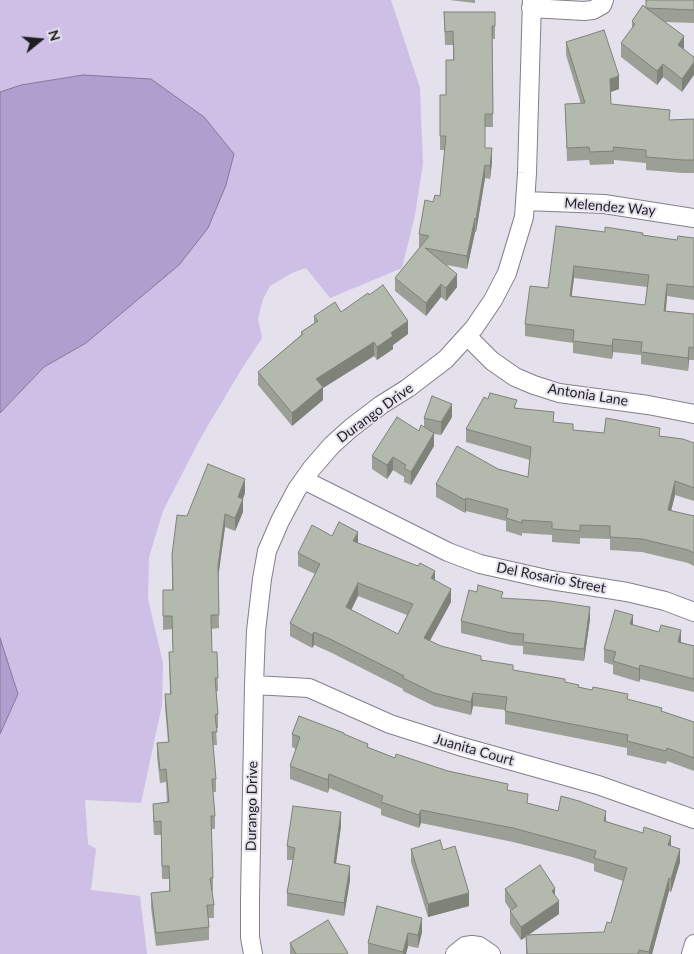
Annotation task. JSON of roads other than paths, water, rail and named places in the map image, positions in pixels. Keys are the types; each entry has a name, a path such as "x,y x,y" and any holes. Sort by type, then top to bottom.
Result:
{"street":[{"name":"Durango Drive","path":"253,954 250,928 254,685 256,631 267,551 280,521 304,480 332,445 350,428 425,376 446,359 467,336 494,300 507,273 524,217 528,173 532,4 584,12 594,10 604,0"},
{"name":"Melendez Way","path":"525,200 604,204 694,218"},
{"name":"Antonia Lane","path":"467,336 492,361 534,385 558,393 648,404 694,414"},
{"name":"Del Rosario Street","path":"304,480 448,552 480,564 551,580 627,592 665,601 694,612"},
{"name":"Juanita Court","path":"254,685 309,688 390,724 459,746 598,785 694,818"},
{"path":"691,954 694,944"},
{"path":"454,954 465,946 472,945 479,946 491,954"}]}
